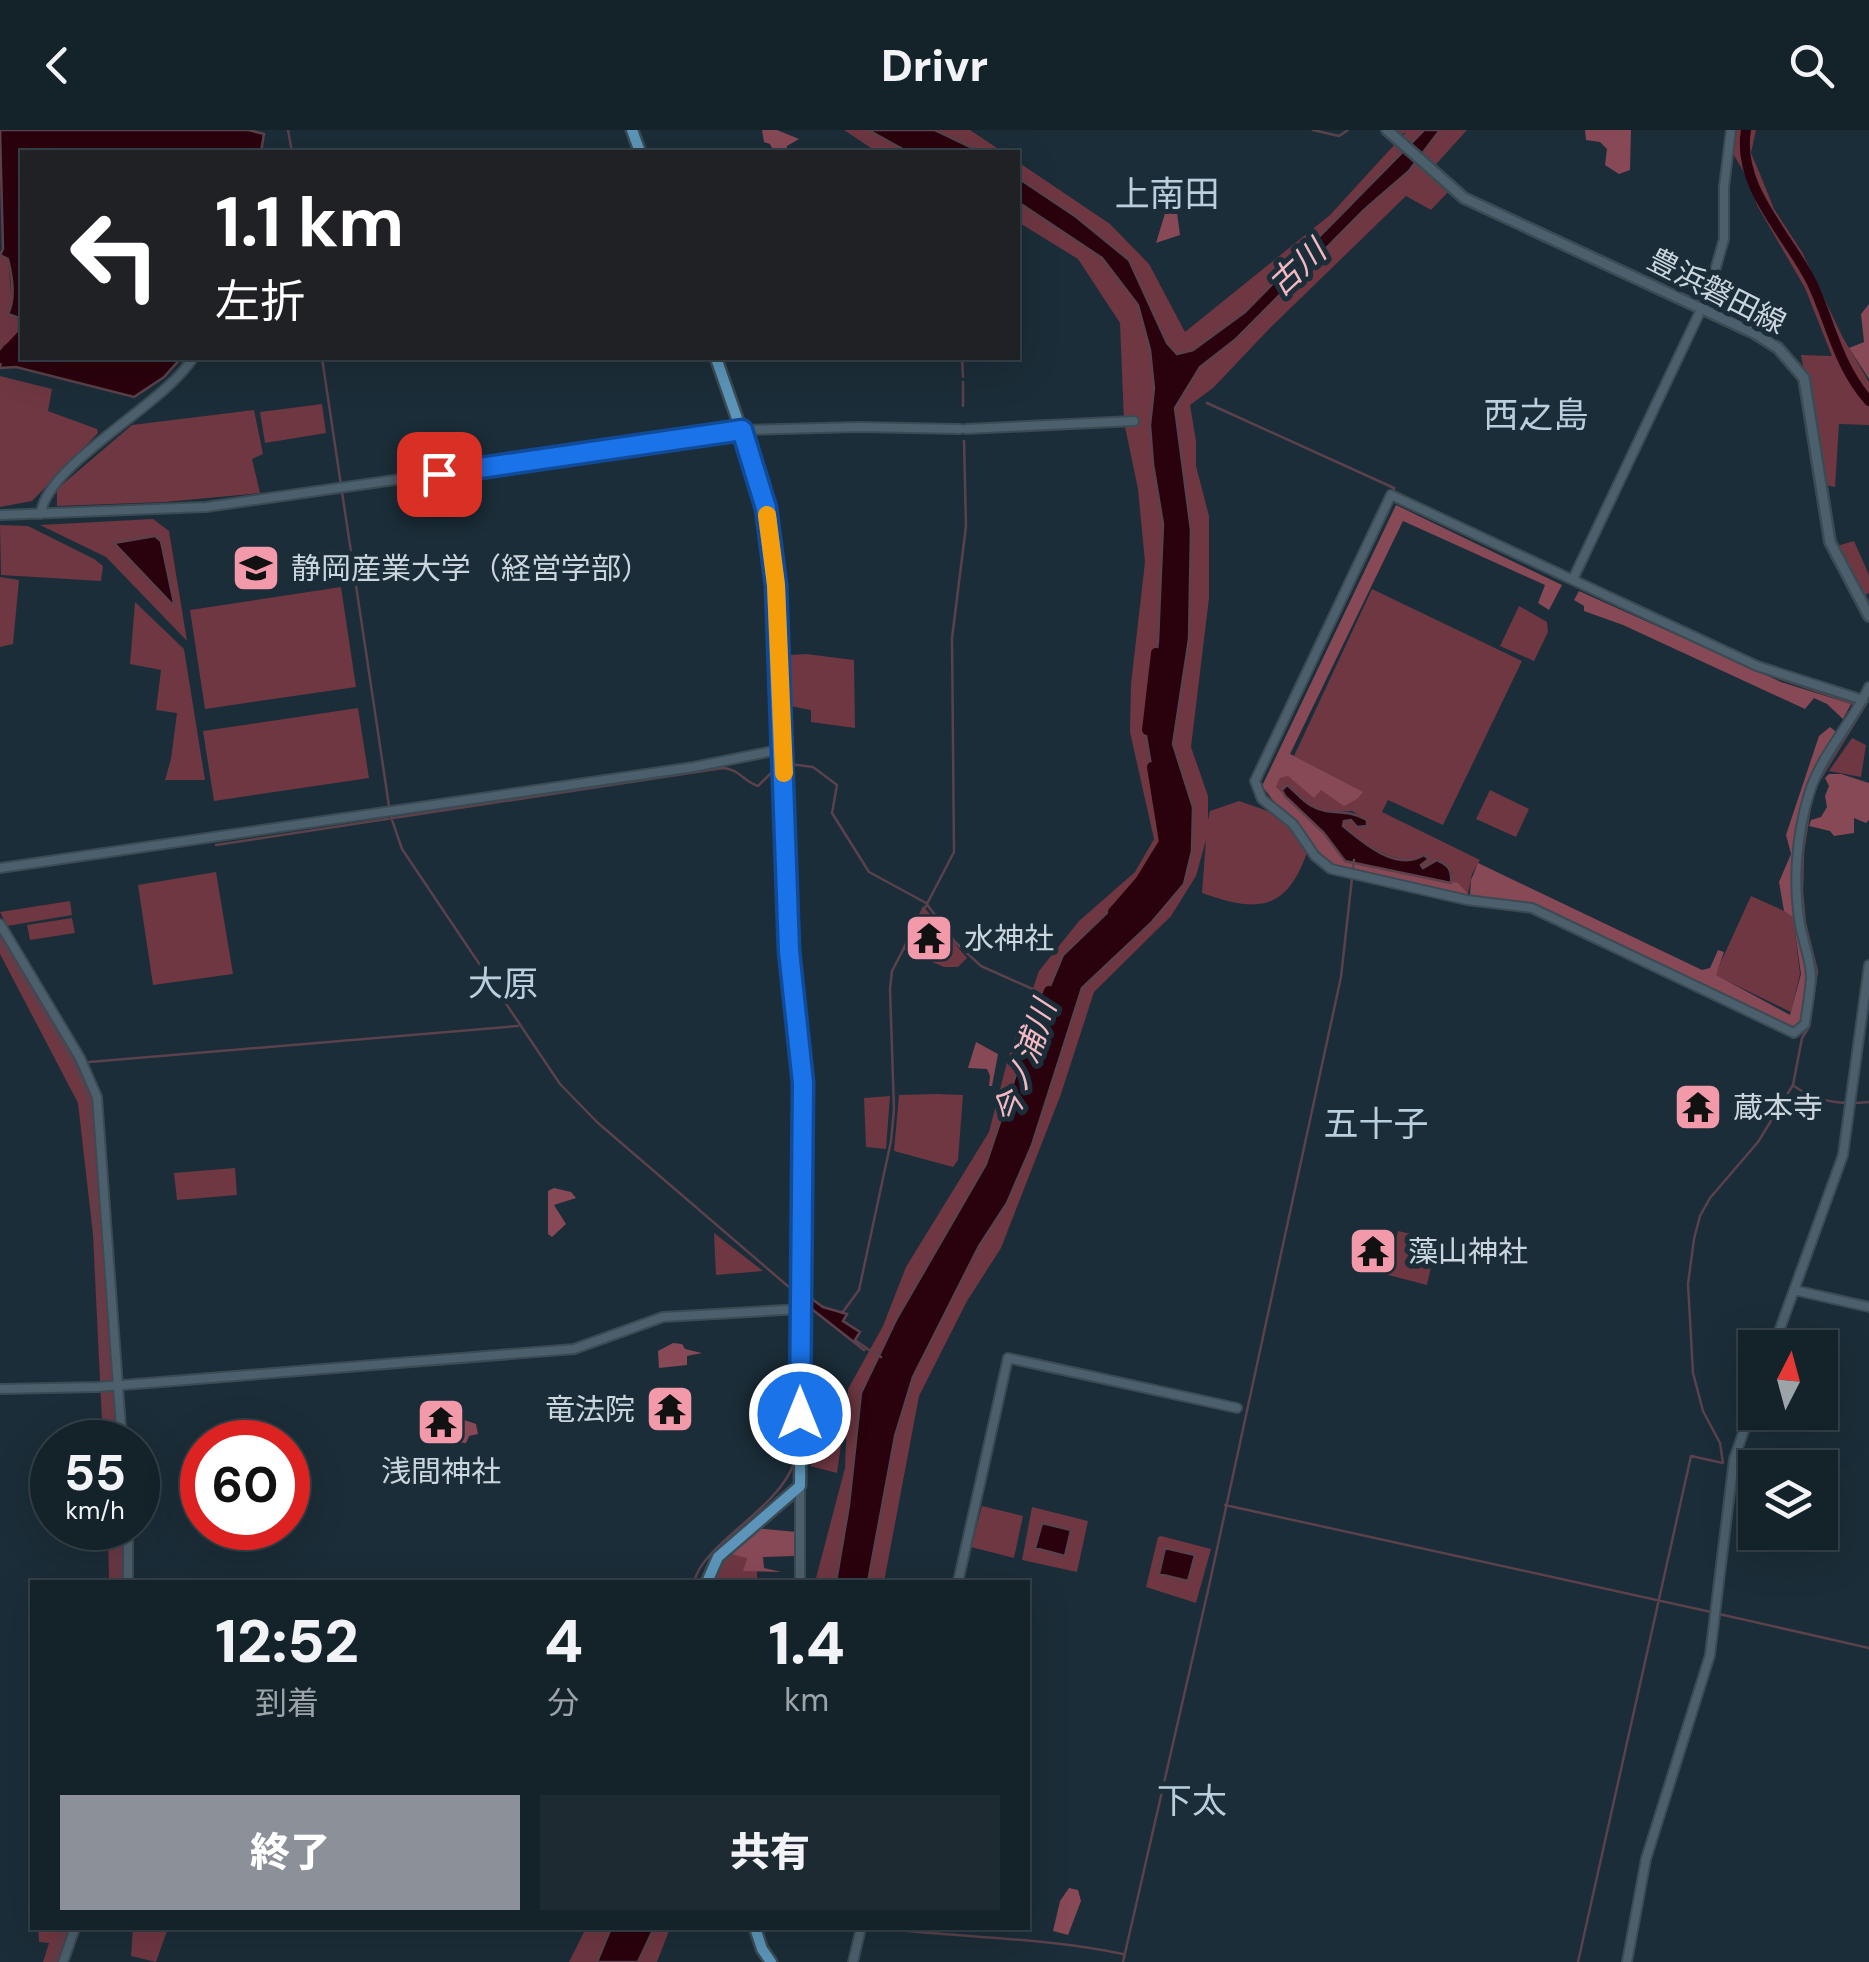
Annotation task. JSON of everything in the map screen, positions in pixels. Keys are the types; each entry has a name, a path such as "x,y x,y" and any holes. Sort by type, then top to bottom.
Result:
{"main road":[{"name":"豊浜磐田線","path":"1387,130 1464,198 1756,334 1778,348 1804,378 1830,542 1869,616"},
{"path":"708,1580 718,1557 800,1486 803,1083 789,951 773,554 764,498 717,360"},
{"path":"756,1930 771,1962"}],"street":[{"path":"1573,578 1701,308 1722,248 1724,187 1732,130"},
{"path":"41,514 42,503 60,480 174,383 191,360"},
{"path":"0,515 206,507 742,430 964,429 1134,421"},
{"path":"1863,700 1757,666 1391,495 1255,782 1262,799 1293,824 1315,856 1331,869 1466,900 1532,908 1794,1033 1804,1024 1811,975 1797,896 1797,860 1806,804 1815,778 1863,700 1869,686"},
{"path":"0,868 694,768 782,750"},
{"path":"0,924 80,1058 97,1097 120,1420"},
{"path":"1780,1330 1844,1155 1869,964"},
{"path":"1794,1290 1869,1306"},
{"path":"0,1389 117,1385 568,1349 663,1318 801,1300"},
{"path":"958,1580 1008,1358 1236,1408"},
{"path":"1626,1962 1646,1859 1710,1656 1734,1460 1744,1430"},
{"path":"800,1486 800,1580"},
{"path":"128,1550 128,1580"},
{"path":"63,1962 74,1930"},
{"path":"853,1962 861,1930"}],"shaded area":[{"path":"762,130 777,130 799,139 786,150 773,150 764,142"},
{"path":"844,130 970,130 1000,150 874,150"},
{"path":"1394,130 1467,130 1430,171 1449,191 1431,210 1406,196 1213,388 1190,405 1196,466 1209,516 1209,598 1191,747 1208,796 1208,820 1210,811 1239,801 1276,814 1309,847 1301,868 1292,884 1270,901 1241,904 1223,900 1202,893 1206,840 1196,876 1171,916 1094,992 1061,1094 1001,1248 967,1301 919,1396 884,1580 816,1580 845,1468 848,1389 883,1326 906,1267 989,1132 1007,1062 1039,971 1079,921 1135,872 1154,839 1130,732 1131,684 1145,562 1138,489 1124,422 1120,323 1078,259 1020,223 1020,163 1110,224 1149,264 1185,332 1330,215 1406,132 1400,135"},
{"path":"1585,130 1631,130 1630,170 1619,174 1605,165 1607,149 1600,142 1586,140"},
{"path":"1733,130 1756,130 1751,153 1774,209 1802,252 1869,382 1869,404 1865,402 1869,407 1869,425 1839,424 1835,487 1826,485 1801,355 1832,356 1805,288 1730,149"},
{"path":"1166,210 1177,213 1180,235 1156,243"},
{"path":"0,252 8,259 12,303 9,313 20,320 20,342 4,345 0,351"},
{"path":"1869,304 1869,379 1849,348 1864,342 1861,314"},
{"path":"0,376 52,389 48,411 97,429 98,433 32,501 0,507"},
{"path":"322,404 326,433 265,443 260,412"},
{"path":"254,410 263,454 252,459 260,493 57,506 57,489 132,425"},
{"path":"1396,505 1562,585 1549,610 1538,603 1545,585 1403,521 1290,754 1363,792 1344,806 1321,790 1314,798 1288,776 1280,778 1276,787 1321,828 1345,861 1458,883 1468,894 1466,897 1334,866 1314,854 1262,786"},
{"path":"153,519 169,531 187,641 106,557 40,525"},
{"path":"0,525 28,526 94,559 103,566 101,581 1,575"},
{"path":"1854,541 1869,575 1869,593 1859,598 1837,546"},
{"path":"333,550 337,577 304,582 300,555"},
{"path":"0,577 19,580 13,644 0,647"},
{"path":"341,587 356,687 205,709 190,610"},
{"path":"1372,589 1522,661 1443,825 1388,800 1382,812 1480,860 1468,894 1451,883 1452,872 1423,869 1415,861 1385,854 1359,839 1343,827 1344,821 1367,820 1352,811 1329,812 1312,806 1295,792 1282,790 1285,796 1275,788 1290,755 1294,756"},
{"path":"1579,591 1781,682 1851,704 1843,719 1814,698 1805,709 1623,625 1584,611 1584,606 1574,600"},
{"path":"135,602 184,649 205,780 165,780 177,713 156,710 161,670 130,664"},
{"path":"1519,606 1547,622 1548,632 1534,661 1500,646"},
{"path":"790,655 854,660 855,728 811,722 811,710 790,706"},
{"path":"358,708 369,778 214,801 203,731"},
{"path":"1830,727 1839,734 1809,794 1799,852 1798,912 1810,981 1806,1014 1799,1031 1533,905 1470,895 1478,863 1702,970 1710,968 1718,950 1724,952 1716,975 1790,1015 1801,974 1793,917 1784,911 1779,882 1791,854 1786,835 1819,736"},
{"path":"1852,738 1866,745 1861,777 1829,771"},
{"path":"1829,774 1869,783 1869,820 1866,823 1854,818 1854,833 1834,836 1830,831 1809,826 1827,807 1825,796 1829,786 1825,778"},
{"path":"1490,790 1529,809 1516,837 1476,819"},
{"path":"216,872 233,974 153,985 138,885"},
{"path":"1751,896 1793,915 1800,974 1791,1012 1715,975"},
{"path":"70,901 72,915 7,926 0,912"},
{"path":"923,906 967,958 958,967 944,967 902,949"},
{"path":"72,918 75,933 30,940 27,925"},
{"path":"0,924 96,1094 120,1420 102,1420 93,1235 78,1103 0,954"},
{"path":"976,1042 998,1054 992,1086 987,1069 968,1068"},
{"path":"899,1095 963,1095 958,1160 953,1167 894,1151"},
{"path":"890,1096 886,1149 866,1147 864,1098"},
{"path":"235,1168 237,1195 177,1200 174,1173"},
{"path":"554,1188 571,1192 576,1198 554,1205 566,1224 552,1237 548,1234 548,1191"},
{"path":"1398,1231 1437,1240 1427,1285 1388,1275"},
{"path":"714,1233 763,1271 716,1275"},
{"path":"673,1343 702,1353 687,1356 687,1365 659,1368 658,1351"},
{"path":"423,1406 476,1424 478,1434 469,1436 466,1443 421,1431"},
{"path":"842,1437 837,1473 810,1466"},
{"path":"982,1506 1023,1516 1014,1558 971,1547"},
{"path":"1032,1507 1088,1521 1077,1572 1022,1560"},
{"path":"754,1528 797,1532 794,1556 763,1557 764,1568 781,1572 743,1571 747,1558 727,1553"},
{"path":"1161,1536 1211,1549 1196,1603 1146,1587"},
{"path":"108,1550 128,1550 127,1580 109,1580"},
{"path":"727,1553 747,1557 744,1571 757,1571 757,1580 712,1580"},
{"path":"1069,1888 1078,1890 1081,1901 1068,1935 1053,1931 1060,1901"},
{"path":"38,1930 74,1930 63,1962 43,1962 49,1943 39,1942"},
{"path":"133,1930 167,1930 156,1962 131,1956"},
{"path":"585,1930 669,1930 657,1962 569,1962"}],"water":[{"path":"0,130 249,130 264,134 261,150 20,150 20,318 8,314 12,280 8,259 0,255"},
{"path":"868,130 935,130 977,150 904,150"},
{"path":"1424,130 1440,130 1409,171 1364,210 1236,339 1200,367 1175,408 1191,530 1189,639 1173,744 1193,807 1192,851 1184,884 1151,923 1082,988 1032,1145 1007,1203 979,1246 913,1377 895,1436 868,1580 836,1580 861,1393 896,1320 986,1164 1027,1041 1063,955 1140,881 1164,842 1145,730 1158,642 1163,524 1150,425 1154,388 1150,350 1138,305 1102,258 1020,203 1020,179 1075,216 1129,260 1167,343 1177,354 1193,350 1245,312"},
{"path":"20,344 20,360 179,360 164,377 134,397 16,367 0,368 2,349"},
{"path":"155,536 161,541 172,604 114,543"},
{"path":"1287,785 1319,809 1367,820 1367,826 1357,827 1351,820 1344,821 1343,826 1381,853 1403,860 1424,855 1429,859 1421,865 1423,868 1437,860 1444,864 1450,871 1451,883 1345,861 1324,833 1285,796 1282,790"},
{"path":"805,1294 823,1307 847,1314 843,1321 860,1332 855,1340 866,1348 804,1303"},
{"path":"1042,1523 1071,1530 1065,1556 1035,1548"},
{"path":"1165,1548 1195,1555 1188,1581 1159,1574"},
{"path":"610,1930 653,1930 638,1962 597,1962"}],"waterway":[{"path":"288,130 292,150"},
{"path":"1313,130 1339,136 1348,130"},
{"name":"古川","path":"1746,130 1745,151 1756,191 1812,283 1842,359 1869,401"},
{"path":"0,358 20,337"},
{"path":"322,360 389,806"},
{"path":"962,360 963,377"},
{"path":"963,382 963,406"},
{"path":"1207,403 1394,491"},
{"path":"842,1313 859,1290 891,1141 892,971 954,852 952,638 966,526 964,441"},
{"path":"1544,570 1755,670 1857,705"},
{"name":"今ノ浦川","path":"1147,730 1156,653"},
{"path":"1815,787 1869,699"},
{"path":"790,764 813,767 837,785 832,813 869,872 926,903 955,942 981,966 1046,995"},
{"path":"216,845 723,768 758,786 777,767"},
{"name":"今ノ浦川","path":"1113,912 1140,881 1164,842 1152,767"},
{"path":"1578,1962 1691,1456 1723,1463 1720,1443 1703,1411 1693,1373 1688,1284 1700,1216 1710,1198 1758,1142 1793,1085 1802,1038 1809,1027 1817,971 1802,891 1811,800"},
{"path":"390,814 402,849 560,1084 598,1123 797,1294"},
{"path":"1123,1962 1341,977 1354,860"},
{"path":"0,941 76,1067 87,1097 109,1420"},
{"name":"今ノ浦川","path":"1019,1068 1049,991"},
{"path":"89,1062 518,1026"},
{"path":"1794,1086 1830,1101 1869,1102"},
{"path":"695,1580 711,1554 773,1496 794,1463 794,1313"},
{"path":"866,1348 881,1357"},
{"path":"1225,1505 1711,1612"},
{"path":"117,1550 117,1580"},
{"path":"1719,1614 1869,1648"},
{"path":"52,1962 63,1930"},
{"path":"903,1930 1063,1944 1123,1954"}],"slow traffic":[{"path":"767,515 776,585 784,773"}],"place":[{"name":"静岡産業大学（経営学部）","path":"256,568"},
{"name":"水神社","path":"929,938"},
{"name":"蔵本寺","path":"1698,1107"},
{"name":"藻山神社","path":"1373,1251"},
{"name":"竜法院","path":"670,1409"},
{"name":"浅間神社","path":"441,1422"}],"district":[{"name":"上南田","path":"1167,194"},
{"name":"西之島","path":"1536,415"},
{"name":"大原","path":"503,984"},
{"name":"五十子","path":"1376,1124"},
{"name":"下太","path":"1192,1801"}],"route":[{"path":"439,474 742,430 766,508 776,585 789,951 804,1114 800,1414"}]}
